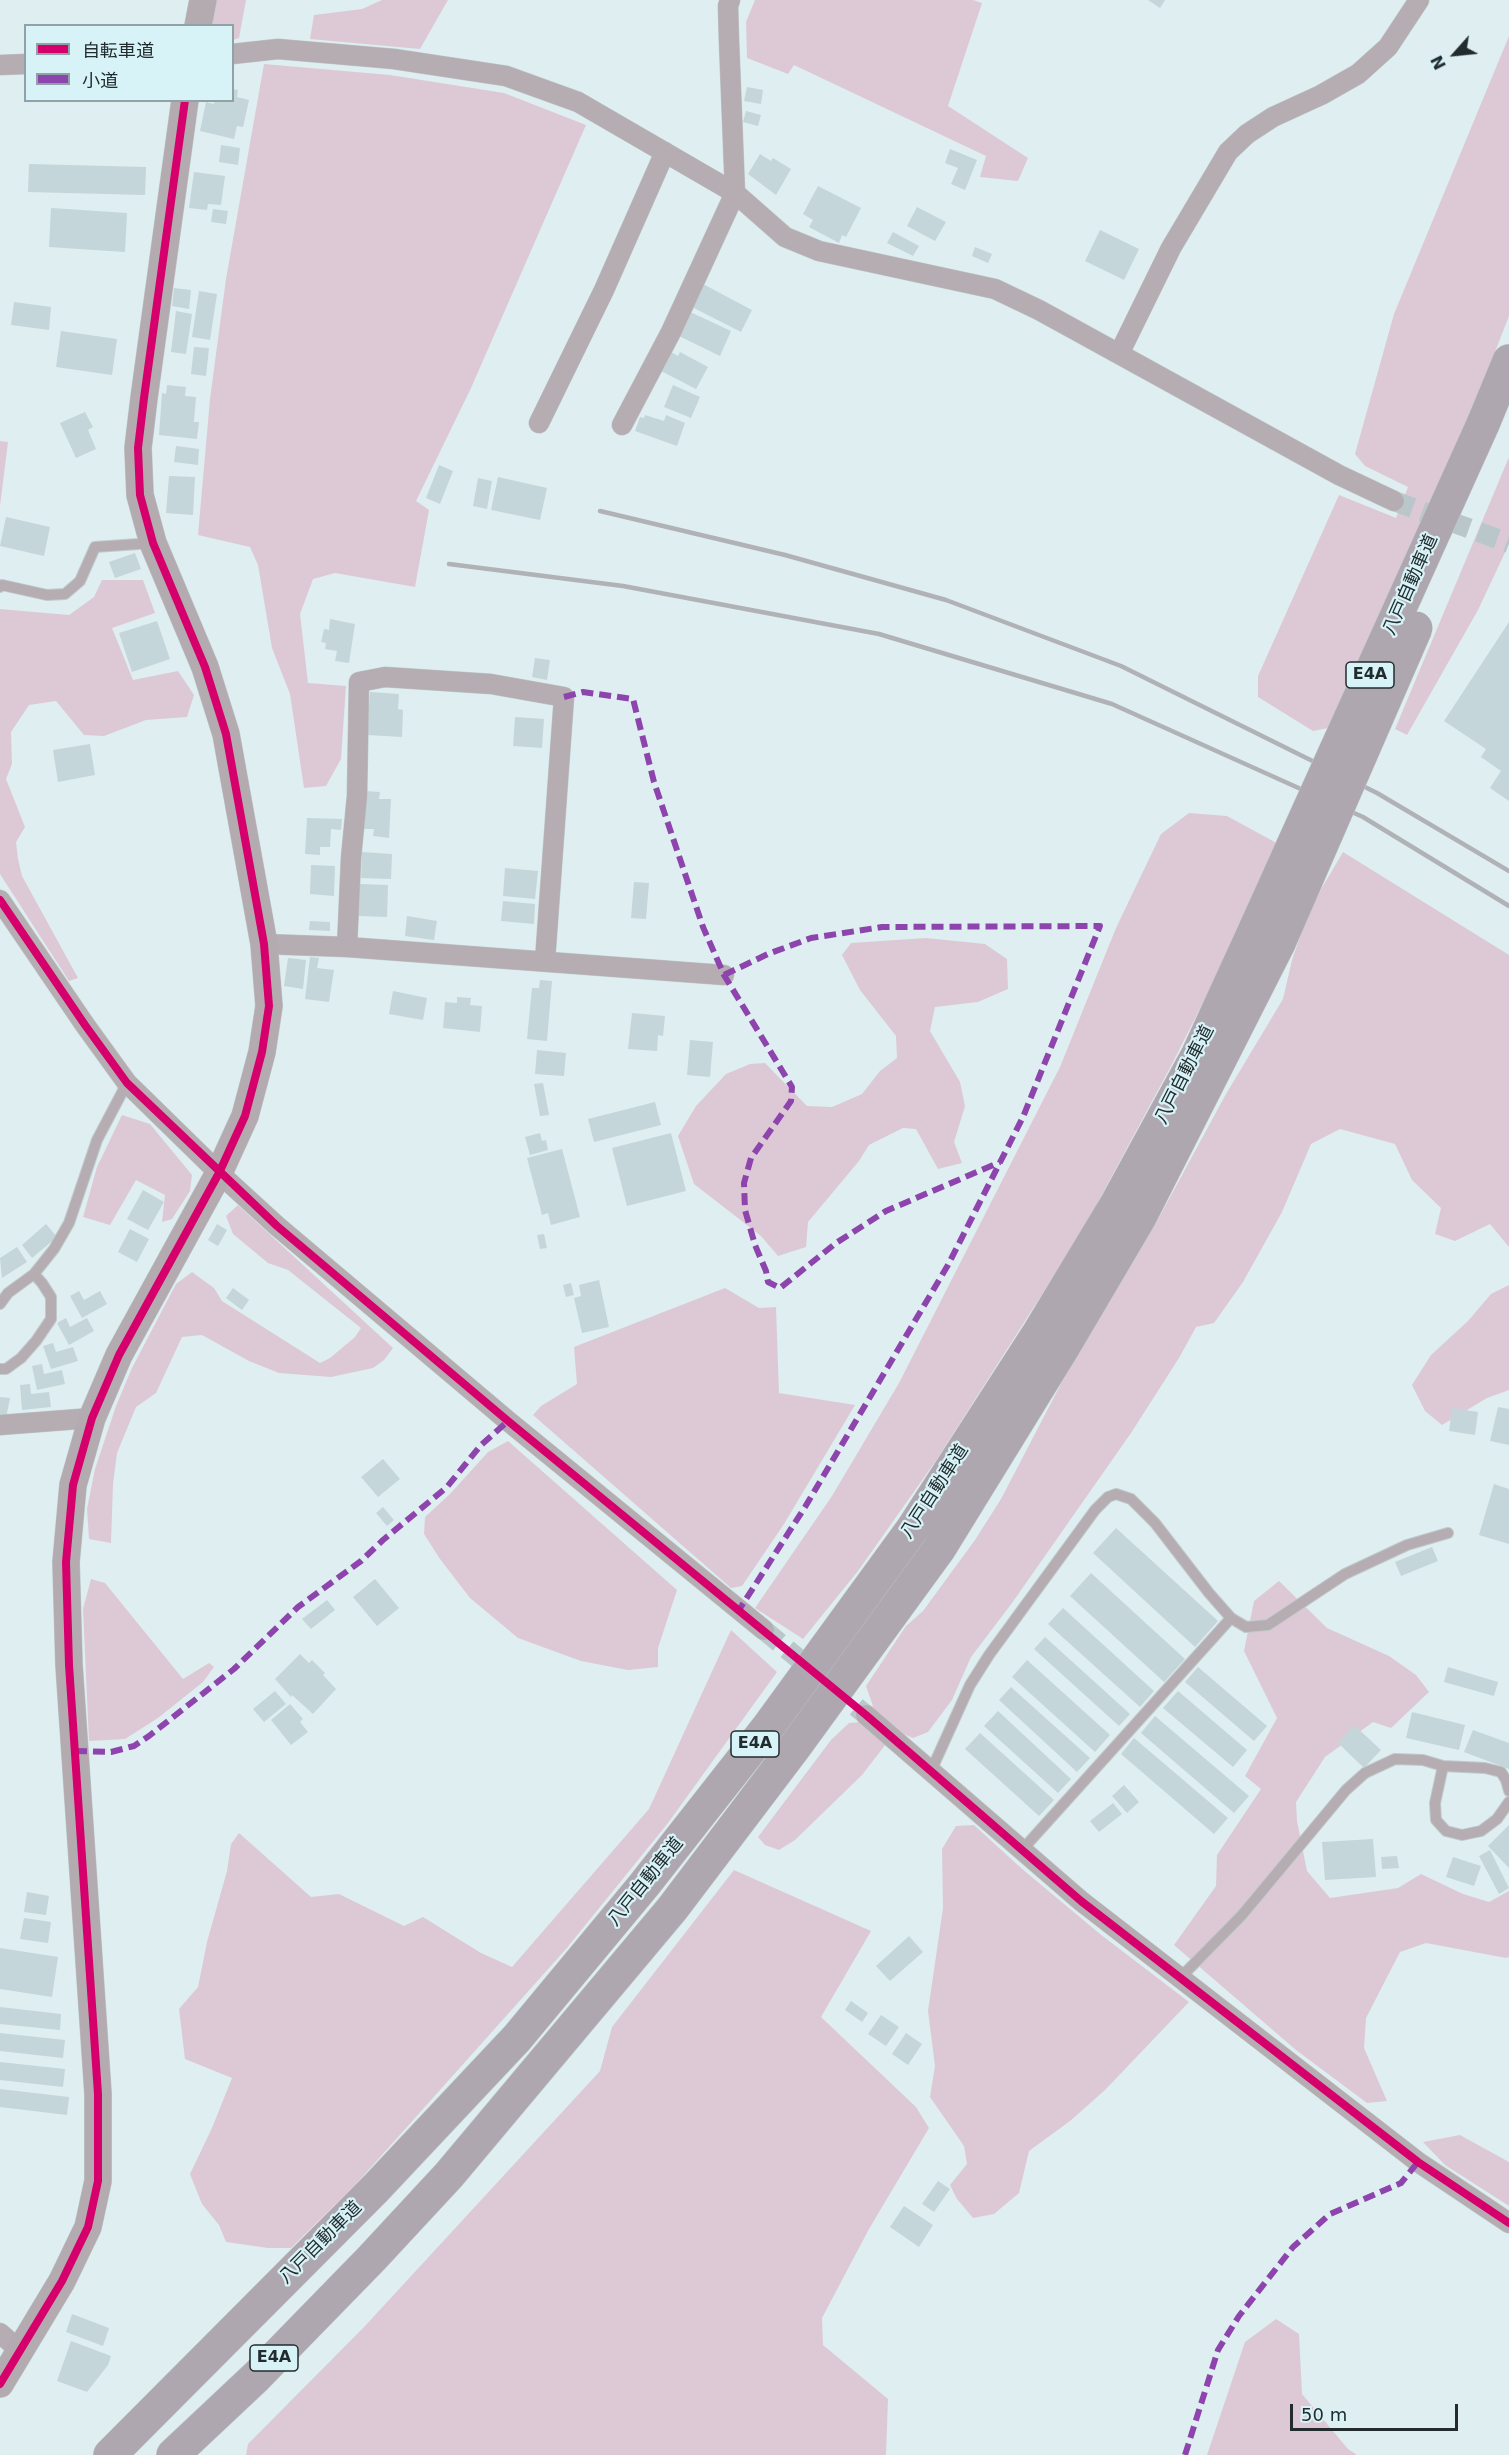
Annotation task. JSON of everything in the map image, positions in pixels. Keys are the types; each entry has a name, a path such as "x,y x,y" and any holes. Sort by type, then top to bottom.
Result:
{"highway":[{"name":"八戸自動車道","path":"173,2455 264,2368 372,2258 449,2175 672,1909 794,1749 939,1548 1070,1336 1140,1216 1497,424 1509,361"},
{"name":"八戸自動車道","path":"110,2455 375,2189 517,2038 644,1885 768,1727 913,1528 1038,1334 1116,1203 1197,1056 1268,935"}],"street":[{"path":"198,24 202,0"},
{"path":"622,425 671,332 735,193 728,6 730,0"},
{"path":"1119,354 1171,249 1228,152 1247,134 1273,117 1321,95 1358,74 1388,47 1419,0"},
{"path":"234,54 278,49 394,59 506,76 579,102 735,193 785,237 819,251 995,289 1119,354 1339,475 1394,501"},
{"path":"0,64 24,64"},
{"path":"0,2384 9,2342 62,2281 88,2228 98,2181 98,2094 69,1665 66,1562 73,1485 92,1418 119,1355 219,1173 244,1116 262,1052 269,1006 264,944 226,735 205,667 153,543 140,495 138,448 185,102"},
{"path":"539,423 604,290 665,152"},
{"path":"347,947 351,858 357,795 359,682 386,677 491,684 564,697 545,961"},
{"path":"0,900 84,1025 127,1083 219,1173 277,1226 508,1421 764,1630"},
{"path":"264,944 347,947 724,975"},
{"path":"0,1425 92,1418"},
{"path":"866,1715 1081,1901 1418,2162 1509,2223"}],"lane":[{"path":"0,587 2,585 47,595 65,594 81,581 95,547 153,543"},
{"path":"0,1304 8,1293 34,1274 54,1249 69,1223 97,1140 127,1083"},
{"path":"0,1369 6,1370 21,1358 51,1319 51,1297 34,1274"},
{"path":"931,1771 970,1685 989,1655 1095,1510 1108,1497 1116,1494 1131,1499 1155,1523 1209,1593 1232,1618 1246,1627 1268,1625 1345,1574 1407,1545 1448,1533"},
{"path":"1022,1850 1232,1618"},
{"path":"1181,1977 1242,1915 1346,1790 1365,1773 1395,1760 1423,1760 1443,1766 1485,1768 1500,1772 1506,1780 1509,1791"},
{"path":"1443,1766 1435,1803 1436,1820 1446,1831 1462,1835 1481,1831 1497,1819 1509,1803"}],"shaded area":[{"path":"216,0 246,0 239,38 234,40 234,24 210,24"},
{"path":"382,0 448,0 420,49 310,39 314,15 362,9"},
{"path":"755,0 973,0 982,3 948,106 1028,158 1018,181 980,177 986,156 794,65 788,74 747,58 746,22"},
{"path":"1509,36 1509,316 1436,503 1328,728 1313,731 1258,697 1258,676 1339,495 1396,518 1408,487 1365,466 1355,454 1394,314"},
{"path":"264,64 390,75 504,93 586,125 471,388 416,501 429,510 415,587 335,573 313,579 300,614 308,683 346,686 341,759 326,786 304,788 290,694 272,648 258,565 250,547 198,535 210,399 226,279"},
{"path":"0,441 8,442 0,506"},
{"path":"1509,457 1509,544 1478,610 1407,735 1395,729"},
{"path":"102,580 143,580 155,613 112,628 133,680 178,671 194,695 187,717 146,720 104,736 84,735 56,701 29,705 11,732 12,764 6,779 25,827 16,842 18,859 22,876 78,978 69,981 0,874 0,609 69,615 94,597"},
{"path":"1189,813 1227,816 1282,846 1172,1064 1083,1230 937,1459 858,1571 803,1639 755,1608 832,1496 899,1383 1060,1067 1116,928 1161,834"},
{"path":"1343,852 1509,955 1509,1247 1490,1224 1455,1241 1435,1234 1441,1208 1412,1180 1395,1144 1340,1129 1311,1144 1282,1212 1243,1282 1214,1323 1196,1327 1131,1433 1012,1603 971,1657 952,1700 928,1732 913,1738 896,1731 862,1775 795,1840 779,1850 765,1845 758,1837 831,1740 849,1723 860,1722 873,1706 866,1686 906,1626 923,1611 975,1540 1001,1499 1064,1378 1156,1223 1226,1094 1283,999 1292,960 1310,908"},
{"path":"926,938 985,944 1007,959 1008,989 978,1002 935,1007 930,1031 960,1082 965,1106 954,1142 962,1163 938,1169 916,1129 903,1128 869,1145 859,1161 808,1222 806,1247 778,1256 761,1236 694,1184 678,1136 696,1106 726,1074 750,1064 765,1063 807,1106 832,1107 862,1094 880,1071 897,1058 896,1036 860,990 842,955 851,943"},
{"path":"122,1115 150,1124 192,1175 190,1191 172,1219 162,1222 165,1195 136,1180 110,1225 83,1217 97,1167"},
{"path":"238,1205 393,1348 384,1360 373,1368 331,1377 279,1373 249,1361 202,1335 182,1337 156,1393 136,1407 117,1453 113,1484 111,1543 89,1539 87,1509 95,1469 116,1406 132,1368 176,1284 192,1272 214,1288 222,1301 320,1363 330,1358 355,1337 361,1328 288,1270 268,1263 233,1234 226,1216"},
{"path":"1509,1285 1509,1390 1487,1398 1442,1425 1425,1411 1412,1385 1431,1355 1468,1321 1491,1294"},
{"path":"725,1288 759,1308 776,1307 779,1393 855,1405 784,1524 742,1586 731,1588 533,1415 541,1406 577,1384 574,1347"},
{"path":"508,1441 677,1590 658,1648 658,1667 628,1670 581,1661 518,1638 470,1598 440,1559 424,1534 425,1517 450,1494 488,1452"},
{"path":"91,1579 105,1583 183,1679 209,1663 214,1667 203,1682 158,1718 125,1739 89,1741 83,1609"},
{"path":"1279,1581 1327,1628 1389,1656 1416,1675 1429,1692 1391,1728 1373,1722 1325,1757 1296,1802 1297,1821 1307,1871 1330,1898 1398,1888 1421,1874 1463,1894 1489,1902 1509,1891 1509,1957 1426,1943 1400,1952 1366,2018 1364,2048 1387,2101 1367,2103 1296,2050 1174,1945 1216,1886 1217,1855 1261,1789 1245,1776 1277,1718 1244,1651 1254,1601"},
{"path":"731,1630 777,1672 668,1823 566,1949 356,2184 291,2248 268,2248 226,2242 219,2225 202,2204 190,2174 232,2078 185,2059 179,2009 198,1987 207,1942 227,1871 231,1844 239,1833 311,1897 339,1894 404,1926 423,1917 481,1953 512,1967 649,1809"},
{"path":"974,1825 1100,1934 1189,2002 1105,2090 1070,2121 1029,2151 1019,2193 994,2214 973,2218 957,2199 950,2185 967,2164 964,2146 930,2097 935,2066 928,2011 943,1908 942,1849 956,1826"},
{"path":"734,1870 871,1931 821,2017 916,2107 929,2128 869,2229 822,2318 823,2345 888,2399 886,2455 246,2455 248,2444 365,2326 600,2071 612,2027"},
{"path":"1460,2135 1509,2162 1509,2206 1445,2165 1423,2142"},
{"path":"1276,2319 1299,2334 1302,2394 1348,2449 1357,2455 1207,2455 1245,2342"}],"building":[{"path":"1148,0 1165,0 1160,8"},
{"path":"747,87 763,90 761,104 744,101"},
{"path":"234,89 238,90 237,97 249,100 243,127 237,126 234,139 200,131 206,102 214,104 214,102 234,102"},
{"path":"746,111 761,115 758,126 743,122"},
{"path":"221,145 240,148 238,165 219,162"},
{"path":"950,149 977,160 965,190 951,184 958,168 945,163"},
{"path":"760,154 771,161 773,158 791,169 776,195 748,174"},
{"path":"29,164 146,167 145,195 28,192"},
{"path":"194,172 225,176 221,205 208,204 207,210 189,208"},
{"path":"818,186 861,208 846,237 842,235 839,243 809,227 813,220 803,214"},
{"path":"917,207 946,222 935,241 907,226"},
{"path":"51,208 127,213 125,252 49,247"},
{"path":"213,209 228,211 226,224 211,222"},
{"path":"1100,230 1139,249 1124,280 1085,261"},
{"path":"893,232 919,246 913,256 887,243"},
{"path":"975,247 992,254 988,263 972,256"},
{"path":"703,284 752,310 741,332 692,307"},
{"path":"174,288 191,290 189,309 172,306"},
{"path":"199,291 217,294 210,340 192,337"},
{"path":"14,302 51,307 49,330 11,325"},
{"path":"176,311 192,314 186,354 171,352"},
{"path":"688,311 731,331 720,356 677,335"},
{"path":"61,331 117,339 112,375 56,367"},
{"path":"194,347 209,348 206,376 191,374"},
{"path":"671,352 678,356 680,352 708,367 696,389 661,371"},
{"path":"167,385 186,387 185,396 196,397 194,422 199,422 197,439 159,435 162,393 166,394"},
{"path":"673,385 700,397 691,418 664,407"},
{"path":"85,412 93,427 88,430 96,449 76,458 60,423"},
{"path":"645,415 664,421 666,415 685,423 677,446 635,431 640,417 644,418"},
{"path":"176,446 199,449 198,465 174,462"},
{"path":"439,465 453,471 440,504 426,498"},
{"path":"169,476 195,477 193,515 166,513"},
{"path":"498,477 547,488 540,520 491,510"},
{"path":"478,478 492,481 487,509 473,506"},
{"path":"6,517 50,527 44,556 0,546"},
{"path":"135,553 141,569 115,578 109,562"},
{"path":"330,619 355,624 349,663 335,661 337,651 325,649 326,643 321,642 324,629 329,630"},
{"path":"157,621 170,659 132,672 119,633"},
{"path":"1509,622 1509,801 1490,788 1501,771 1481,757 1486,749 1444,721"},
{"path":"535,658 550,660 547,680 532,677"},
{"path":"370,692 399,694 398,709 403,710 402,737 367,735"},
{"path":"515,717 544,719 542,748 513,746"},
{"path":"90,744 95,775 58,782 53,750"},
{"path":"365,791 380,792 379,799 391,799 389,838 373,836 374,829 362,829"},
{"path":"307,818 342,819 341,830 331,829 330,847 320,847 320,855 305,854"},
{"path":"362,852 392,854 391,879 361,878"},
{"path":"311,865 335,866 334,896 310,894"},
{"path":"505,868 538,871 535,899 503,896"},
{"path":"634,882 649,883 646,919 631,918"},
{"path":"360,884 388,885 387,917 358,916"},
{"path":"503,901 535,904 534,924 501,921"},
{"path":"407,916 437,921 434,940 405,936"},
{"path":"310,921 330,922 330,931 309,930"},
{"path":"310,957 319,958 317,968 334,970 329,1002 305,999"},
{"path":"288,958 306,960 303,989 284,986"},
{"path":"540,980 552,981 547,1041 527,1039 532,988 539,988"},
{"path":"393,991 427,998 423,1020 389,1014"},
{"path":"457,997 471,998 470,1005 482,1006 480,1032 443,1028 445,1002 457,1003"},
{"path":"632,1013 665,1016 663,1036 658,1035 657,1051 628,1049"},
{"path":"690,1040 713,1042 710,1077 687,1075"},
{"path":"537,1050 566,1053 564,1076 535,1074"},
{"path":"543,1083 549,1115 540,1116 534,1084"},
{"path":"655,1102 661,1125 594,1142 588,1119"},
{"path":"540,1133 542,1141 546,1140 548,1150 530,1155 525,1137"},
{"path":"671,1133 686,1191 627,1206 612,1148"},
{"path":"562,1149 580,1217 551,1225 548,1213 542,1215 527,1158"},
{"path":"143,1190 164,1202 148,1230 127,1219"},
{"path":"46,1224 57,1237 32,1258 22,1245"},
{"path":"217,1224 227,1230 218,1246 208,1240"},
{"path":"130,1229 149,1239 137,1262 118,1252"},
{"path":"544,1234 547,1248 540,1249 537,1235"},
{"path":"17,1247 27,1262 2,1278 0,1258"},
{"path":"599,1280 609,1327 582,1333 574,1298 581,1296 579,1285"},
{"path":"571,1283 574,1295 566,1297 563,1285"},
{"path":"233,1288 249,1300 242,1310 226,1298"},
{"path":"79,1291 84,1300 100,1291 107,1304 82,1318 70,1296"},
{"path":"66,1318 70,1327 87,1318 94,1331 69,1345 57,1323"},
{"path":"53,1343 56,1352 73,1347 78,1361 51,1369 43,1346"},
{"path":"42,1364 44,1374 62,1370 65,1384 37,1390 32,1366"},
{"path":"30,1384 31,1394 49,1392 51,1407 22,1410 20,1385"},
{"path":"0,1397 10,1398 6,1418 0,1418"},
{"path":"1498,1407 1509,1409 1509,1445 1490,1441"},
{"path":"1452,1408 1478,1412 1475,1435 1449,1431"},
{"path":"383,1459 400,1479 378,1497 361,1477"},
{"path":"1494,1484 1509,1489 1509,1544 1479,1535"},
{"path":"383,1507 394,1520 387,1526 376,1513"},
{"path":"1116,1528 1218,1621 1195,1647 1093,1553"},
{"path":"1432,1547 1438,1561 1401,1576 1395,1562"},
{"path":"1091,1573 1185,1659 1164,1682 1070,1596"},
{"path":"375,1579 399,1608 377,1626 353,1597"},
{"path":"327,1600 335,1610 311,1629 302,1619"},
{"path":"1063,1608 1154,1691 1140,1707 1048,1624"},
{"path":"1045,1637 1130,1714 1119,1726 1034,1649"},
{"path":"300,1654 309,1663 312,1660 336,1689 313,1714 292,1695 291,1697 275,1679"},
{"path":"1027,1660 1110,1735 1095,1752 1012,1677"},
{"path":"1198,1667 1267,1726 1254,1741 1185,1682"},
{"path":"1448,1667 1498,1682 1494,1696 1444,1682"},
{"path":"1011,1687 1090,1758 1077,1772 999,1700"},
{"path":"275,1691 286,1704 264,1722 253,1709"},
{"path":"1178,1691 1247,1750 1233,1767 1163,1708"},
{"path":"290,1704 303,1719 300,1722 308,1732 291,1745 271,1720"},
{"path":"998,1711 1071,1779 1058,1793 984,1726"},
{"path":"1412,1712 1465,1725 1459,1750 1406,1738"},
{"path":"1155,1716 1249,1796 1234,1813 1141,1733"},
{"path":"1354,1725 1381,1750 1364,1768 1338,1743"},
{"path":"1473,1730 1509,1743 1509,1769 1464,1752"},
{"path":"980,1733 1054,1800 1039,1816 965,1749"},
{"path":"1134,1738 1228,1818 1214,1834 1121,1754"},
{"path":"1124,1785 1139,1802 1127,1813 1112,1796"},
{"path":"1113,1803 1122,1814 1099,1832 1090,1821"},
{"path":"1509,1825 1509,1868 1488,1846"},
{"path":"1373,1839 1376,1877 1325,1880 1322,1842"},
{"path":"1490,1850 1509,1888 1499,1894 1479,1856"},
{"path":"1397,1856 1399,1868 1382,1869 1381,1857"},
{"path":"1453,1857 1481,1866 1474,1886 1446,1877"},
{"path":"27,1892 49,1896 46,1915 24,1912"},
{"path":"24,1918 51,1922 48,1943 20,1939"},
{"path":"909,1936 923,1952 890,1981 876,1966"},
{"path":"0,1948 58,1957 52,1997 0,1989"},
{"path":"851,2001 868,2013 862,2022 845,2010"},
{"path":"0,2007 61,2014 60,2030 0,2024"},
{"path":"881,2015 899,2027 886,2046 868,2034"},
{"path":"0,2033 65,2040 63,2058 0,2051"},
{"path":"906,2033 922,2044 908,2065 892,2054"},
{"path":"0,2062 65,2069 63,2087 0,2080"},
{"path":"0,2089 69,2097 67,2115 0,2107"},
{"path":"938,2181 950,2189 934,2212 922,2204"},
{"path":"904,2206 933,2225 919,2247 890,2227"},
{"path":"72,2314 109,2328 103,2346 66,2332"},
{"path":"71,2341 111,2356 108,2365 87,2392 57,2381"}],"tunnel":[{"path":"1394,501 1509,543"},
{"path":"764,1630 866,1715"}],"railway":[{"path":"600,511 785,555 946,600 1121,666 1377,793 1509,871"},
{"path":"449,564 623,586 879,634 1112,704 1363,817 1509,906"}],"marked path":[{"path":"564,697 583,692 633,699 654,782 703,927 724,975 792,1087 791,1101 751,1158 744,1183 745,1210 768,1282 780,1288 836,1243 886,1211 1000,1162"},
{"path":"724,975 768,954 811,938 882,927 1100,926 1023,1117 948,1265 805,1507 739,1610"},
{"path":"75,1751 111,1752 134,1746 149,1736 234,1669 298,1607 361,1561 447,1487 481,1445 508,1421"},
{"path":"1185,2455 1218,2350 1239,2316 1293,2247 1330,2214 1401,2183 1418,2162"}],"cycle path":[{"path":"0,2384 62,2281 88,2227 98,2181 98,2094 69,1665 66,1562 73,1485 92,1418 119,1355 219,1173 245,1116 262,1052 269,1006 264,944 226,734 205,667 153,543 140,495 138,448 185,102"},
{"path":"0,900 127,1083 277,1226 508,1421 866,1715 1081,1901 1418,2162 1509,2223"}]}
